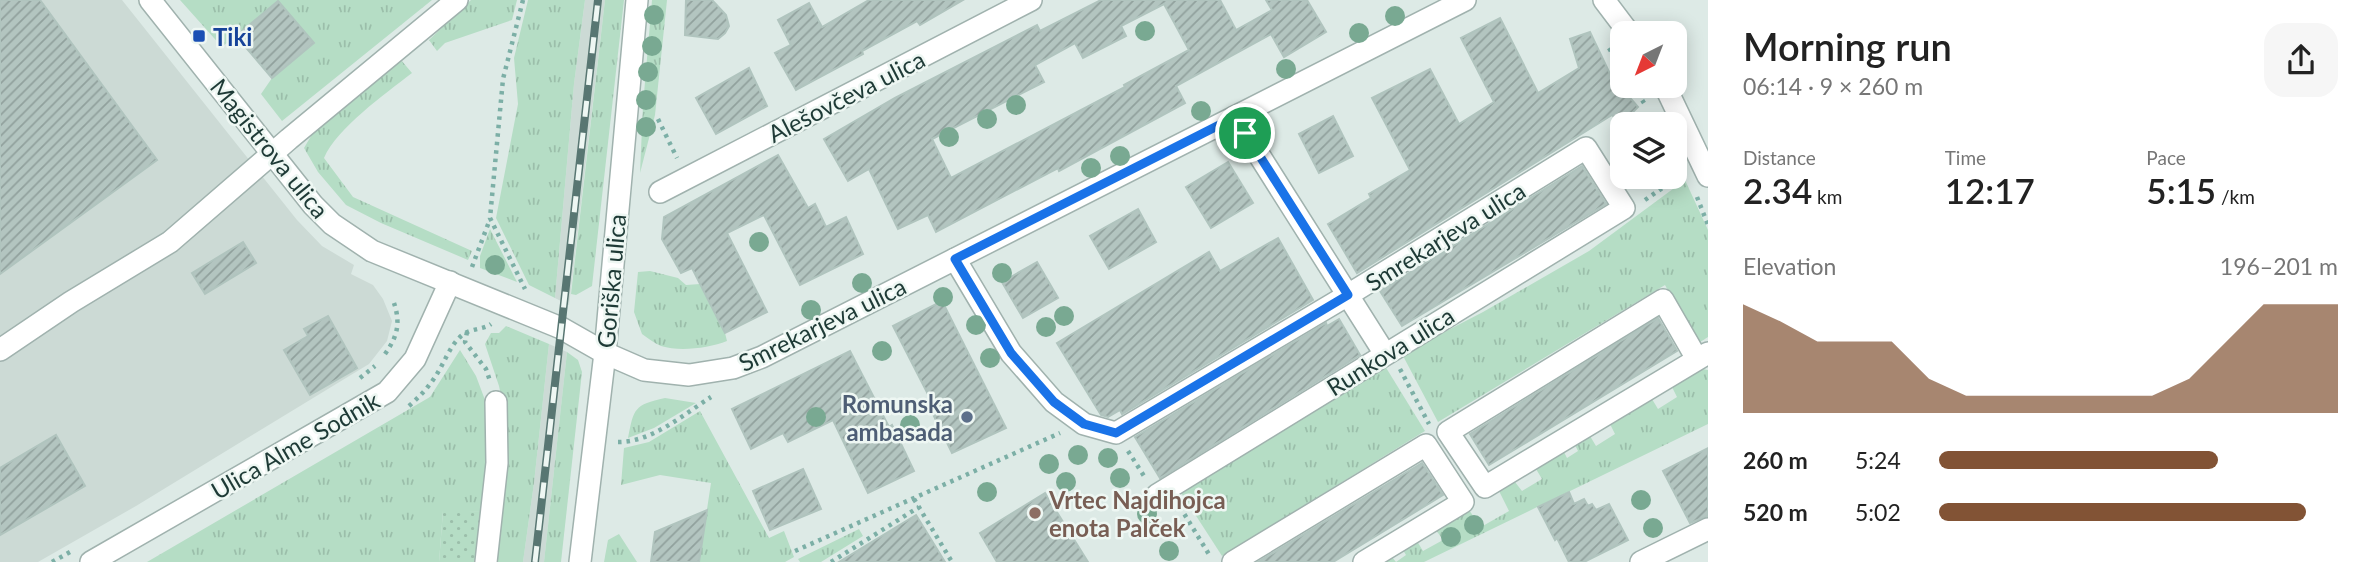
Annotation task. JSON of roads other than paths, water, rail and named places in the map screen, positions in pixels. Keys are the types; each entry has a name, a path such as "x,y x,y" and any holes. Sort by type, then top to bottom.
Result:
{"street":[{"name":"Magistrova ulica","path":"150,0 266,159 351,238 372,251 561,328 605,353"},
{"path":"266,159 457,0"},
{"name":"Goriška ulica","path":"580,562 605,353 637,0"},
{"name":"Alešovčeva ulica","path":"660,192 1031,0"},
{"name":"Smrekarjeva ulica","path":"605,353 644,370 690,374 733,368 762,357 1465,0"},
{"path":"1604,0 1620,21"},
{"path":"1670,98 1703,170"},
{"path":"1235,117 1348,295 1388,352"},
{"name":"Smrekarjeva ulica","path":"955,259 1011,353 1054,402 1084,424 1116,433 1348,295 1586,148"},
{"name":"Runkova ulica","path":"1163,492 1624,208 1586,148"},
{"name":"Magistrova ulica","path":"0,349 170,242 266,159"},
{"name":"Ulica Alme Sodnik","path":"91,562 387,392 415,359 450,282"},
{"path":"1664,300 1703,356 1485,487 1448,432 1664,300"},
{"path":"486,562 497,463 496,402"},
{"path":"1233,562 1426,445 1463,502 1364,562"},
{"path":"1641,562 1708,529"}],"railway":[{"path":"535,562 598,0"}],"place":[{"name":"Tiki","path":"199,36"},
{"name":"Romunska ambasada","path":"967,417"},
{"name":"Vrtec Najdihojca enota Palček","path":"1035,513"}]}
